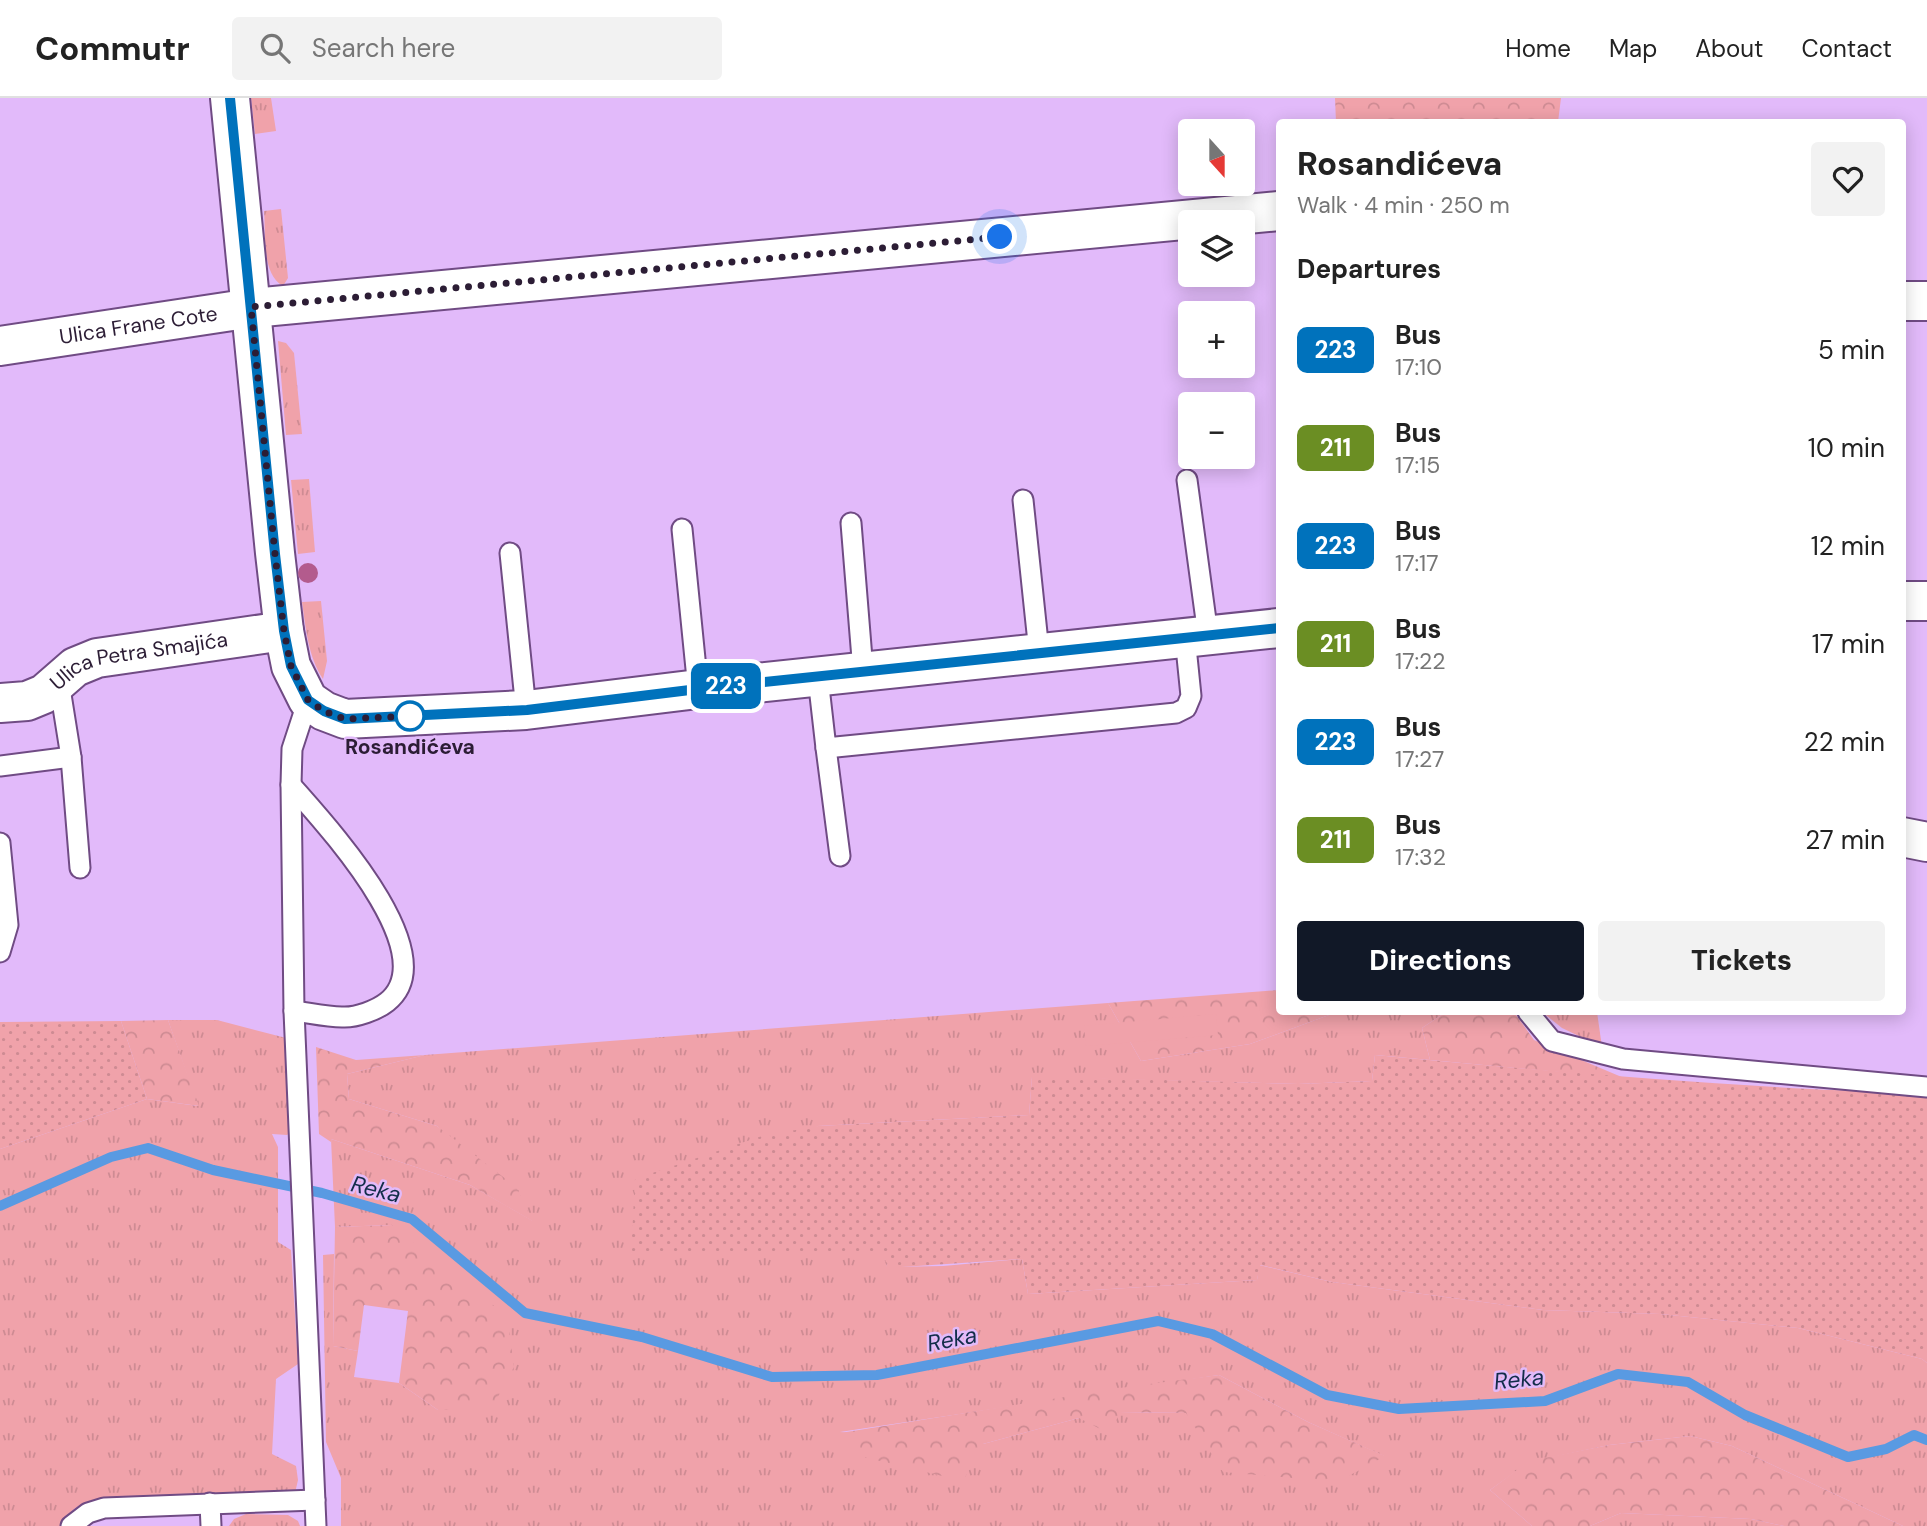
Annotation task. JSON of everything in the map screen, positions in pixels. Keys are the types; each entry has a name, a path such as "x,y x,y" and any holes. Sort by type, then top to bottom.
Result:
{"street":[{"path":"230,98 284,631 291,666 308,700 324,711 345,719 527,710 698,689 1276,628"},
{"name":"Ulica Frane Cote","path":"0,346 251,307 1276,211"},
{"path":"1906,301 1927,301"},
{"path":"1906,601 1927,601"},
{"name":"Ulica Petra Smajića","path":"0,703 27,701 44,694 75,667 97,658 284,631"},
{"path":"1906,837 1927,842"}],"lane":[{"path":"826,748 1177,713 1186,708 1191,696 1196,636 1187,480"},
{"path":"1023,500 1039,652"},
{"path":"851,523 863,671"},
{"path":"682,529 698,689"},
{"path":"510,553 527,710"},
{"path":"818,678 840,856"},
{"path":"59,682 71,757 80,868"},
{"path":"308,700 292,749 291,785 294,1011 316,1526"},
{"path":"0,766 71,757"},
{"path":"291,785 354,858 384,906 400,944 404,970 398,993 380,1007 345,1018 294,1011"},
{"path":"0,843 8,925 0,952"},
{"path":"1530,1015 1552,1041 1623,1059 1927,1087"},
{"path":"71,1526 88,1513 104,1508 315,1500"},
{"path":"210,1503 211,1526"}],"green space":[{"path":"251,98 271,98 276,131 255,134"},
{"path":"1335,98 1561,98 1558,119 1336,119"},
{"path":"281,209 288,278 283,286 276,280 268,263 264,211"},
{"path":"278,341 286,343 294,353 302,434 286,435"},
{"path":"309,479 315,552 298,554 291,480"},
{"path":"321,601 327,661 323,679 311,652 302,602"},
{"path":"1276,990 1276,1015 1329,1015 1250,1044 1141,1061 1108,1003"},
{"path":"1108,1003 1141,1061 1250,1044 1329,1015 1442,1015 1422,1028 1430,1060 1375,1055 1372,1081 1298,1084 1032,1077 1029,1115 818,1126 631,1254 885,1254 887,1267 943,1266 1022,1259 1028,1294 1257,1280 1259,1265 1332,1282 1543,1310 1660,1314 1798,1328 1922,1359 1927,1363 1927,1526 1903,1526 1732,1446 1690,1436 1609,1445 1529,1462 1490,1490 1532,1526 341,1526 341,1478 326,1442 323,1255 334,1254 333,1346 358,1351 354,1377 399,1383 438,1410 392,1225 335,1227 331,1139 470,1185 533,1221 437,1126 349,1099 347,1074 425,1055","holes":["1219,1375 1308,1422 1384,1456 1186,1413 1120,1412 1079,1418 983,1444 840,1432"]},
{"path":"1216,1014 1218,1035 1086,1046 1084,1026"},
{"path":"1442,1015 1516,1015 1534,1040 1624,1078 1430,1060 1422,1028"},
{"path":"1546,1015 1597,1015 1602,1047 1562,1028"},
{"path":"168,1020 217,1020 290,1039 293,1130 287,1135 272,1134 278,1147 278,1242 291,1250 298,1364 276,1379 272,1454 296,1466 298,1480 295,1493 103,1499 78,1506 61,1526 0,1526 0,1149 147,1099 198,1106"},
{"path":"168,1020 199,1106 147,1099 121,1021"},
{"path":"121,1021 147,1099 0,1149 0,1022"},
{"path":"316,1047 356,1060 425,1055 347,1074 349,1099 437,1126 516,1187 534,1222 470,1185 331,1139 331,1142 319,1134"},
{"path":"1375,1055 1701,1082 1825,1090 1927,1092 1927,1363 1922,1359 1798,1328 1660,1314 1543,1310 1332,1282 1260,1265 1257,1280 1028,1294 1022,1259 887,1268 884,1254 631,1255 635,1179 762,1136 818,1126 1029,1115 1032,1076 1298,1084 1372,1081"},
{"path":"392,1225 507,1316 514,1367 492,1408 438,1410 399,1383 408,1311 364,1305 358,1351 333,1346 335,1227"},
{"path":"1219,1375 1308,1422 1385,1456 1338,1482 1223,1472 1186,1413 1120,1412 1110,1434 1079,1418 983,1444 963,1481 851,1454 840,1433 1134,1386"},
{"path":"1690,1436 1732,1446 1903,1526 1784,1526 1751,1519 1621,1513 1590,1526 1532,1526 1490,1490 1529,1461 1609,1445"},
{"path":"1621,1513 1751,1519 1784,1526 1590,1526"},
{"path":"246,1514 288,1515 298,1521 300,1526 229,1526 234,1519"}],"waterway":[{"name":"Reka","path":"0,1206 111,1157 148,1148 213,1170 322,1193 412,1219 525,1313 642,1337 772,1377 877,1375 1158,1321 1212,1334 1327,1395 1399,1409 1545,1401 1618,1374 1688,1382 1745,1415 1848,1457 1886,1449 1914,1435 1927,1440"}],"bus line":[{"name":"223","path":"230,98 284,631 291,666 299,684 308,700 324,711 345,719 527,710 698,689 1276,628"}],"place":[{"name":"Rosandićeva","path":"410,716"}],"route":[{"path":"410,716 413,716 345,719 324,711 308,700 291,666 275,554 251,307 1000,237"}]}
